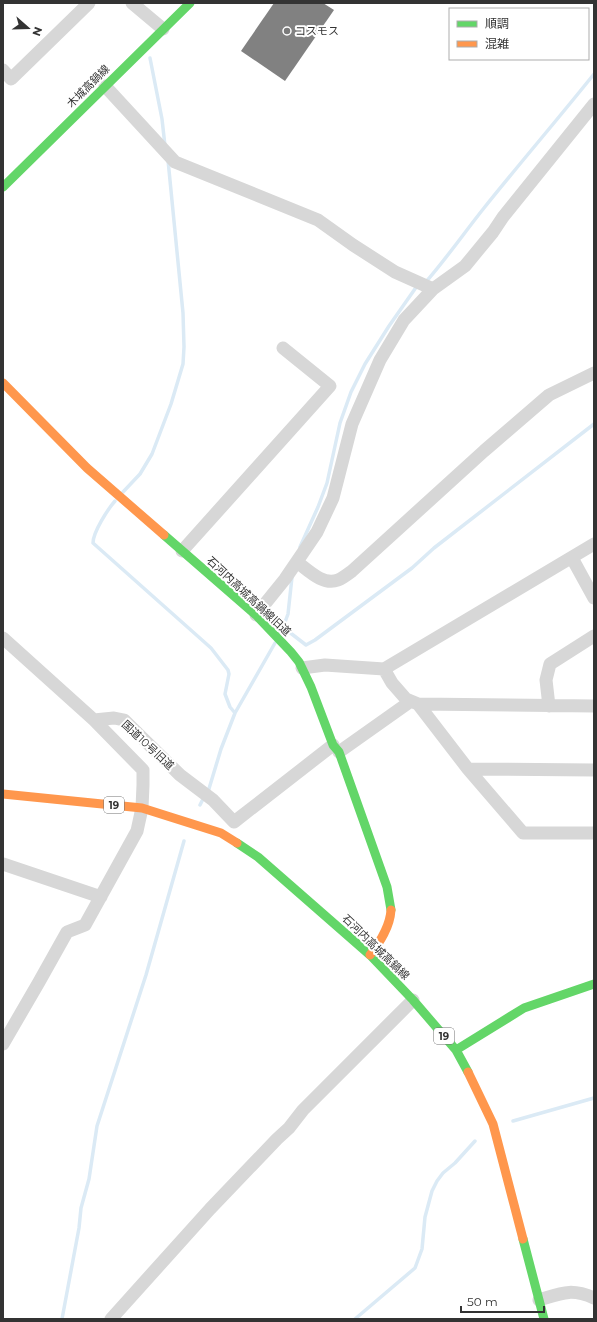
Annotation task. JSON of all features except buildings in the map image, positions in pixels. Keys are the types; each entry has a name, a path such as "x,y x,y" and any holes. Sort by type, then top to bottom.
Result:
{"main road":[{"name":"木城高鍋線","path":"3,187 190,3"},
{"name":"石河内高城高鍋線旧道","path":"3,383 87,468 256,615 291,652 302,668 336,749 387,887 392,911 383,938 370,955"},
{"name":"石河内高城高鍋線","path":"3,794 142,808 188,821 221,833 258,857 370,955 413,1000 456,1050 476,1087 493,1124 544,1319"},
{"path":"456,1050 524,1008 594,984"}],"street":[{"path":"3,70 11,79 89,3"},
{"path":"132,3 163,29"},
{"path":"105,86 175,162 318,220 353,245 396,272 434,289"},
{"path":"256,615 318,532 333,498 352,424 380,360 404,320 434,289 465,266 594,104"},
{"path":"182,551 330,386 283,348"},
{"path":"297,562 324,581 339,580 352,571 484,451 549,395 594,373"},
{"path":"302,668 326,665 384,669 594,544"},
{"path":"572,558 594,598"},
{"path":"549,706 546,680 550,664 594,636"},
{"path":"3,638 94,720 143,770 142,808 137,831 85,925 67,932 40,982 3,1044"},
{"path":"384,669 392,683 406,699 414,702 594,706"},
{"path":"336,749 414,702"},
{"path":"414,702 468,769 523,833 594,833"},
{"name":"国道10号旧道","path":"94,720 114,718 124,720 180,775 213,800 234,822 336,749"},
{"path":"468,769 594,770"},
{"path":"3,864 101,897"},
{"path":"111,1319 210,1209 288,1128 303,1110 413,1000"},
{"path":"539,1300 568,1292 584,1294 594,1298"}],"waterway":[{"path":"150,58 162,119 165,146"},
{"path":"425,283 594,74"},
{"path":"123,492 140,474 152,454 171,404 183,364 183,313 168,160"},
{"path":"300,547 327,483 340,423 351,392 365,364 417,286"},
{"path":"284,628 306,645 315,640 412,568 434,548 594,424"},
{"path":"115,501 98,527 93,543 211,648 228,670 229,674 225,694 230,707 235,713"},
{"path":"281,633 288,614 292,577"},
{"path":"208,792 221,749 235,713 275,643"},
{"path":"200,805 204,797"},
{"path":"62,1319 79,1228 81,1208 89,1179 97,1126 146,975 184,841"},
{"path":"513,1121 594,1098"},
{"path":"355,1319 415,1268 422,1249 425,1217 432,1191 443,1173 455,1163 475,1141"}],"traffic: fast":[{"path":"3,187 190,3"},
{"path":"164,535 256,615 299,662 311,687 333,745 339,752 387,887 391,910"},
{"path":"237,843 258,857 370,955 413,1000 456,1050 468,1072"},
{"path":"456,1050 524,1008 594,984"},
{"path":"523,1239 544,1319"}],"traffic: slow":[{"path":"3,383 87,468 164,535"},
{"path":"3,794 142,808 221,833 237,843"},
{"path":"370,955 381,940 387,928 391,910"},
{"path":"468,1072 493,1124 523,1239"}],"place":[{"name":"コスモス","path":"287,31"}]}
